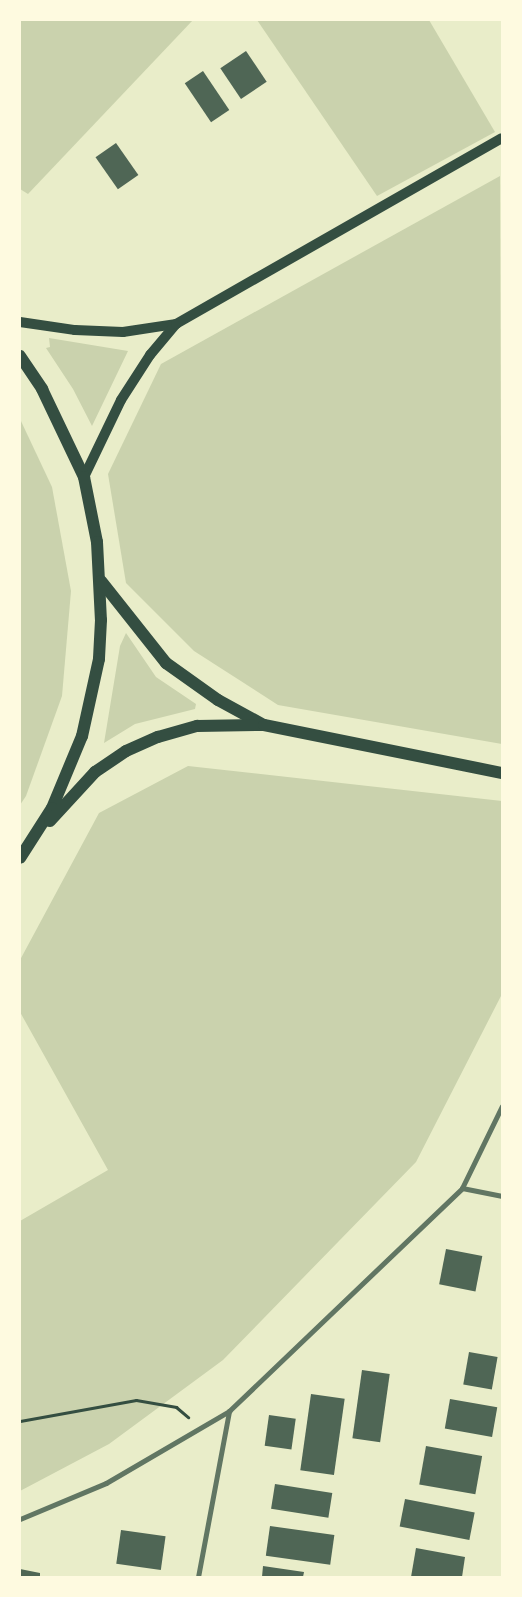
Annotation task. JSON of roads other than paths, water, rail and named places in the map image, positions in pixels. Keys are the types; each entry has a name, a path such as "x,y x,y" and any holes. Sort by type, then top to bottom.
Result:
{"main road":[{"path":"84,478 121,400 150,355 176,324 502,138"},
{"path":"20,322 75,330 123,332 176,324"},
{"path":"20,356 54,412 84,478 101,581 99,649 92,698 69,773 32,842"},
{"path":"101,581 166,663 218,700 264,725"},
{"path":"20,858 95,772 126,751 158,736 197,726 264,725 502,773"}],"street":[{"path":"20,1520 106,1483 229,1411 462,1188 502,1106"},
{"path":"462,1188 502,1196"},
{"path":"198,1577 229,1411"}]}
